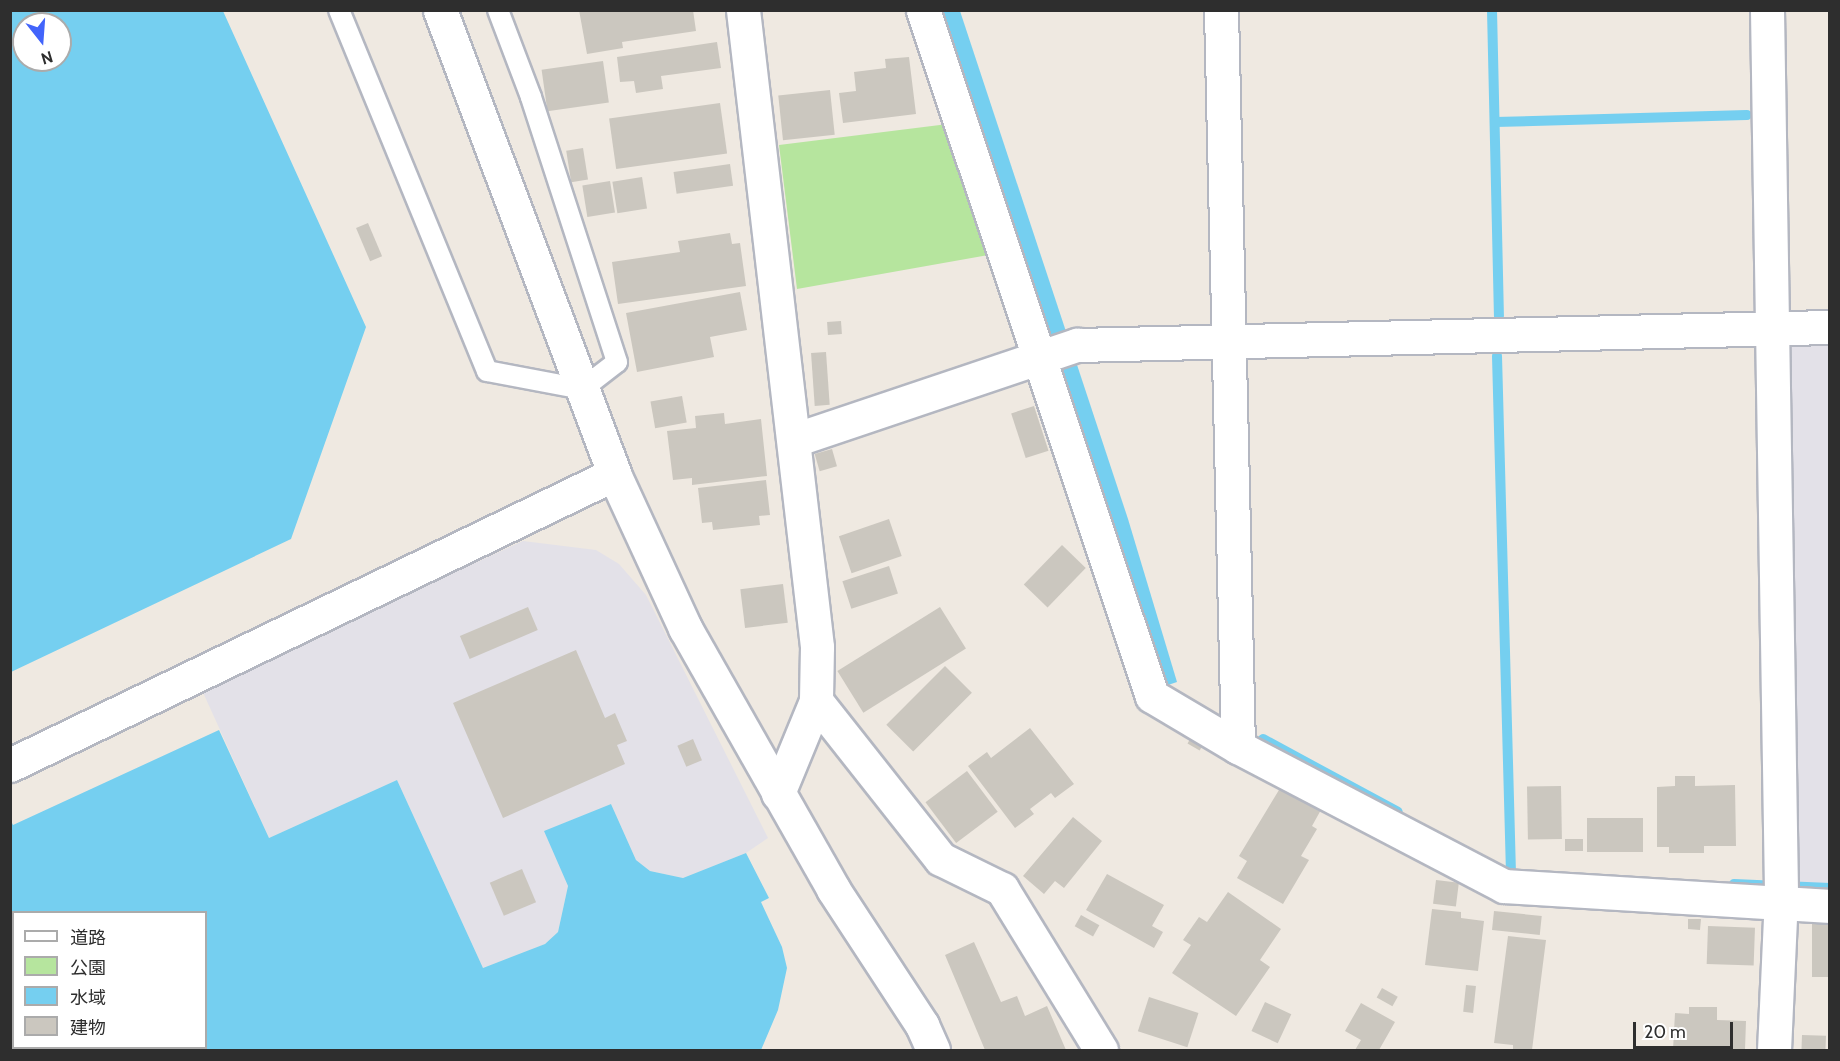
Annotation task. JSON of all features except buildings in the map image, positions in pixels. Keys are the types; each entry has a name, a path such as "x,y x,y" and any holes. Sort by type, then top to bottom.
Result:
{"street":[{"path":"440,10 614,474 684,628 833,889 922,1025 933,1050"},
{"path":"743,10 818,647 816,701 778,793"},
{"path":"923,10 1054,353 1152,696 1238,747 1504,886 1781,892 1830,906"},
{"path":"1221,10 1238,747"},
{"path":"1767,10 1775,328 1781,892 1774,1050"},
{"path":"794,440 1054,353 1229,342 1830,327"},
{"path":"10,765 614,474"},
{"path":"816,701 941,859 1002,889 1101,1050"}],"lane":[{"path":"339,10 487,371 582,388 617,362 531,97 498,10"}],"shaded area":[{"path":"1829,339 1829,888 1799,887 1788,341"},
{"path":"523,541 596,550 619,564 646,595 768,838 746,853 683,878 650,871 636,860 611,804 545,831 568,886 558,932 545,944 483,968 397,780 269,838 201,688"}],"green space":[{"path":"948,124 994,254 797,289 779,145"}],"water":[{"path":"11,10 223,11 366,327 291,539 11,672"},
{"path":"937,11 960,11 1128,519 1177,682 1162,687"},
{"path":"219,730 269,838 397,780 483,968 545,944 558,932 568,886 544,831 611,804 636,860 650,871 683,878 746,853 769,898 761,902 782,947 787,968 778,1010 761,1050 11,1050 11,821 13,825"}],"waterway":[{"path":"1492,10 1499,316"},
{"path":"1495,122 1747,115"},
{"path":"1497,356 1511,873"},
{"path":"1263,739 1398,812"},
{"path":"1734,884 1830,888"}]}
